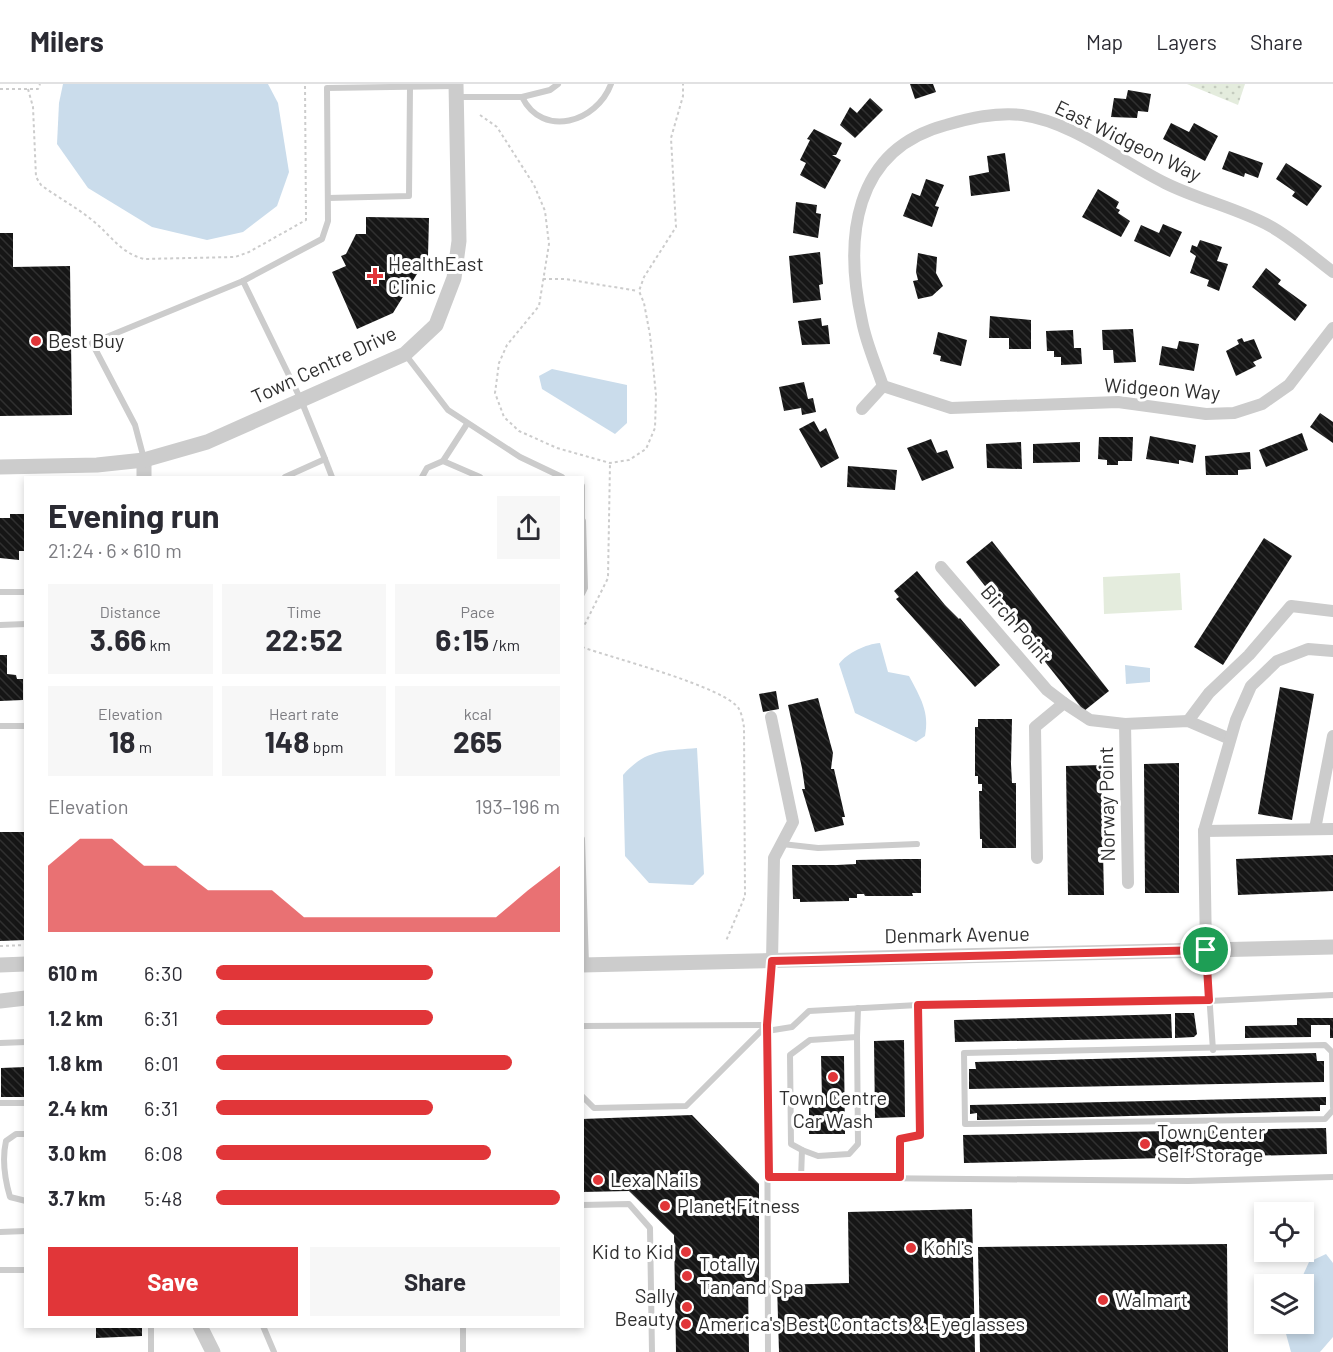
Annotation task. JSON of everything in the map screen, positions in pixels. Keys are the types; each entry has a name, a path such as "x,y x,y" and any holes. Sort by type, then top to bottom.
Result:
{"street":[{"name":"Town Centre Drive","path":"0,467 49,472 144,460 207,442 405,354 436,326 454,278 459,242 456,89"},
{"name":"East Widgeon Way","path":"884,386 862,322 852,244 859,203 875,171 901,144 931,129 979,116 1022,115 1061,126 1166,184 1270,226 1333,272"},
{"name":"Widgeon Way","path":"884,386 951,408 1118,402 1206,414 1234,413 1262,404 1289,385 1333,328"},
{"path":"861,409 884,386"},
{"path":"144,460 144,476"},
{"name":"Birch Point","path":"941,567 1047,690 1090,720 1125,724 1188,721 1230,739"},
{"path":"1188,721 1209,693 1249,655 1291,606 1333,611"},
{"path":"1206,950 1204,831 1230,739 1251,686 1277,661 1308,649 1333,651"},
{"path":"1037,858 1035,727 1064,703"},
{"path":"771,717 793,822 774,858 772,961"},
{"name":"Norway Point","path":"1125,724 1128,883"},
{"path":"1315,829 1333,736"},
{"path":"1204,831 1333,829"},
{"name":"Denmark Avenue","path":"584,965 1333,947"},
{"path":"0,965 24,964"},
{"path":"0,1001 24,998"},
{"path":"201,1328 213,1352"}],"lane":[{"path":"144,460 135,425 92,343 243,282 322,239 328,221 327,88 456,89 522,97 550,90 558,84"},
{"path":"522,97 529,110 542,119 561,123 581,117 595,107 612,84"},
{"path":"328,198 409,196 410,87"},
{"path":"243,282 301,400 332,476"},
{"path":"405,354 448,410 520,457 560,476"},
{"path":"423,476 427,468 443,461 467,424"},
{"path":"287,476 325,459"},
{"path":"443,461 478,476"},
{"path":"584,566 584,590"},
{"path":"0,592 24,592"},
{"path":"0,625 24,624"},
{"path":"0,726 24,726"},
{"path":"781,844 818,848 917,844"},
{"path":"1206,950 1213,1050"},
{"path":"768,1352 767,1028 772,961"},
{"path":"584,1026 792,1027 809,1011 858,1008 1209,1000 1333,994"},
{"path":"900,1177 900,1139 920,1135 918,1005"},
{"path":"857,1037 810,1040 790,1055 791,1144 818,1156 849,1154 858,1144 858,1008"},
{"path":"584,1098 594,1108 686,1106 767,1028"},
{"path":"0,1043 24,1042"},
{"path":"1325,1045 1332,1052 1333,1109 1325,1119 965,1124 964,1053 1213,1050 1325,1045"},
{"path":"0,1103 24,1102"},
{"path":"24,1134 16,1134 6,1141 4,1149 6,1183 10,1197 24,1200"},
{"path":"801,1178 802,1150"},
{"path":"769,1177 1176,1181 1333,1177"},
{"path":"584,1205 629,1204 650,1228 652,1352"},
{"path":"0,1232 24,1231"},
{"path":"0,1270 24,1270"},
{"path":"151,1328 151,1352"},
{"path":"264,1328 274,1352"},
{"path":"463,1328 463,1352"}],"path":[{"path":"0,89 38,89 40,84"},
{"path":"28,89 33,107 36,177 41,185 94,222 105,235 135,256 144,259 212,259 244,255 306,220 305,84"},
{"path":"480,115 497,127 534,185 545,211 549,244 539,306 507,345 499,363 495,393 504,417 519,431 557,448 610,463 629,460 646,449 655,428 654,363 644,303 639,291 644,277 676,226 671,138 683,96 683,84"},
{"path":"543,279 566,279 639,291"},
{"path":"584,626 608,578 610,463"},
{"path":"584,648 689,681 720,695 739,709 744,727 745,896 726,941"},
{"path":"0,946 24,945"}],"green space":[{"path":"1187,84 1245,84 1238,105"},
{"path":"1180,573 1182,610 1104,614 1103,577"}],"water":[{"path":"63,84 268,84 278,103 289,172 277,206 243,232 207,240 152,227 88,188 57,144 59,103"},
{"path":"552,369 627,385 627,423 615,434 542,389 539,376"},
{"path":"880,643 888,672 909,676 923,705 926,719 925,736 916,742 855,713 839,664 857,650"},
{"path":"1125,665 1150,668 1150,682 1126,684"},
{"path":"697,748 704,874 693,885 649,883 625,856 623,775 640,760 656,753"},
{"path":"1326,1254 1333,1263 1333,1337 1320,1352 1291,1352 1286,1334 1314,1334 1314,1274 1304,1274 1309,1262 1314,1262 1314,1260"}],"building":[{"path":"910,84 933,84 936,92 915,99"},
{"path":"1128,90 1151,94 1148,112 1138,111 1137,118 1111,117 1114,98 1126,99"},
{"path":"870,98 883,110 855,138 840,125 850,107 857,113"},
{"path":"1171,123 1189,132 1194,123 1218,136 1205,161 1163,139"},
{"path":"814,129 842,143 836,155 832,155 841,160 825,189 800,175 806,163 800,160 810,140 807,139"},
{"path":"1229,151 1263,163 1258,178 1245,173 1244,177 1222,169"},
{"path":"1005,153 1010,191 971,196 969,176 989,172 987,156"},
{"path":"1286,163 1322,186 1307,206 1292,196 1295,192 1276,179"},
{"path":"926,179 944,185 935,206 939,207 932,227 903,216 912,193 920,196"},
{"path":"1098,189 1119,202 1116,208 1120,210 1118,213 1130,221 1121,237 1082,217"},
{"path":"796,202 817,205 816,213 821,214 818,238 793,233"},
{"name":"HealthEast Clinic","path":"366,217 429,218 428,256 393,313 357,329 332,272 346,266 341,256 346,254 356,234 366,234"},
{"path":"1163,224 1182,232 1170,257 1134,241 1141,225 1159,233"},
{"name":"Best Buy","path":"0,233 13,233 13,267 70,266 72,415 0,416"},
{"path":"1200,240 1222,247 1217,261 1228,264 1219,291 1207,286 1209,280 1190,273 1196,256 1190,252 1192,245 1197,247"},
{"path":"820,252 823,284 819,285 821,300 793,303 789,256"},
{"path":"918,253 937,257 936,273 943,286 932,296 918,299 913,281 918,280 916,272"},
{"path":"1266,268 1281,280 1278,284 1307,305 1295,321 1252,287"},
{"path":"990,316 1031,320 1031,349 1009,349 1009,338 989,338"},
{"path":"821,318 822,326 828,325 830,344 802,345 798,321"},
{"path":"1133,329 1136,362 1114,363 1113,350 1103,350 1102,330"},
{"path":"1073,330 1074,348 1081,348 1082,364 1061,365 1061,357 1054,357 1054,351 1047,351 1046,331"},
{"path":"938,332 967,340 961,366 940,361 941,356 933,354"},
{"path":"1242,338 1244,342 1254,339 1262,358 1253,362 1256,366 1236,376 1226,351 1239,344 1237,340"},
{"path":"1179,341 1199,344 1194,371 1159,365 1162,346 1177,349"},
{"path":"804,382 808,399 813,398 816,412 802,415 801,408 784,411 779,387"},
{"path":"1320,413 1333,422 1333,443 1310,427"},
{"path":"814,421 820,432 826,428 839,458 821,468 799,429"},
{"path":"1302,433 1308,450 1266,467 1259,450"},
{"path":"1150,436 1196,445 1193,463 1179,460 1179,464 1146,459"},
{"path":"1099,437 1133,437 1132,461 1118,461 1118,465 1107,465 1107,460 1098,459"},
{"path":"931,439 937,453 947,450 954,468 922,481 907,448"},
{"path":"1021,442 1022,469 987,468 986,444"},
{"path":"1080,442 1080,462 1033,463 1033,444"},
{"path":"1250,452 1251,469 1238,470 1238,475 1206,475 1205,456"},
{"path":"848,466 897,470 895,490 847,487"},
{"path":"10,514 24,514 24,551 19,551 19,560 0,558 0,518 10,518"},
{"path":"1264,538 1292,556 1223,665 1194,647"},
{"path":"992,541 1109,691 1084,711 966,562"},
{"path":"917,571 1000,665 975,687 896,599 899,597 894,591"},
{"path":"0,655 7,655 7,674 23,679 23,700 0,701"},
{"path":"1280,687 1314,694 1292,820 1258,814"},
{"path":"776,691 779,709 763,712 759,694"},
{"path":"818,698 833,753 831,769 834,769 845,817 842,817 844,825 815,832 802,789 805,789 802,768 788,705"},
{"path":"978,719 1012,719 1011,764 1012,783 1016,783 1016,848 982,848 979,791 982,791 982,784 978,784 978,776 975,776 975,727 978,727"},
{"path":"1179,763 1179,893 1145,893 1144,764"},
{"path":"1101,765 1104,895 1068,895 1066,766"},
{"path":"0,832 24,832 24,940 0,941"},
{"path":"1333,855 1333,891 1238,895 1236,859"},
{"path":"921,859 921,893 912,893 913,896 857,894 857,898 849,898 849,901 800,902 800,899 793,899 792,865 837,865 856,864 856,860"},
{"path":"1175,1013 1194,1013 1197,1034 1194,1037 1175,1038"},
{"path":"1171,1014 1172,1038 955,1042 954,1020"},
{"path":"1297,1018 1333,1018 1333,1038 1330,1038 1330,1025 1311,1025 1311,1037 1245,1038 1245,1026 1297,1025"},
{"path":"904,1040 905,1117 875,1118 874,1041"},
{"name":"Town Center Self Storage","path":"1316,1053 1317,1061 1324,1061 1324,1082 969,1089 969,1069 976,1069 975,1062"},
{"name":"Town Centre Car Wash","path":"821,1056 844,1056 845,1134 809,1134 809,1098 822,1098"},
{"path":"24,1067 24,1097 1,1097 1,1068"},
{"name":"Town Center Self Storage","path":"1326,1097 1326,1105 1320,1105 1320,1111 977,1120 977,1113 970,1114 970,1105"},
{"path":"692,1115 759,1184 759,1282 748,1283 749,1352 676,1352 674,1235 629,1191 584,1192 584,1119"},
{"name":"Town Center Self Storage","path":"1326,1128 1327,1154 964,1163 963,1135"},
{"name":"Kohl's","path":"972,1209 975,1352 779,1352 777,1285 849,1283 848,1212"},
{"name":"Walmart","path":"1227,1244 1228,1352 980,1352 978,1247"},
{"path":"96,1328 142,1328 142,1336 96,1338"}],"place":[{"name":"HealthEast Clinic","path":"375,276"},
{"name":"Best Buy","path":"36,341"},
{"name":"Town Centre Car Wash","path":"833,1077"},
{"name":"Town Center Self Storage","path":"1145,1144"},
{"name":"Lexa Nails","path":"598,1180"},
{"name":"Planet Fitness","path":"665,1206"},
{"name":"Kohl's","path":"911,1248"},
{"name":"Kid to Kid","path":"686,1252"},
{"name":"Totally Tan and Spa","path":"687,1276"},
{"name":"Walmart","path":"1103,1300"},
{"name":"Sally Beauty","path":"687,1307"},
{"name":"America's Best Contacts & Eyeglasses","path":"686,1324"}],"route":[{"path":"1206,950 1209,1000 918,1005 920,1135 900,1139 900,1177 769,1177 767,1025 772,961 1206,950"}]}
